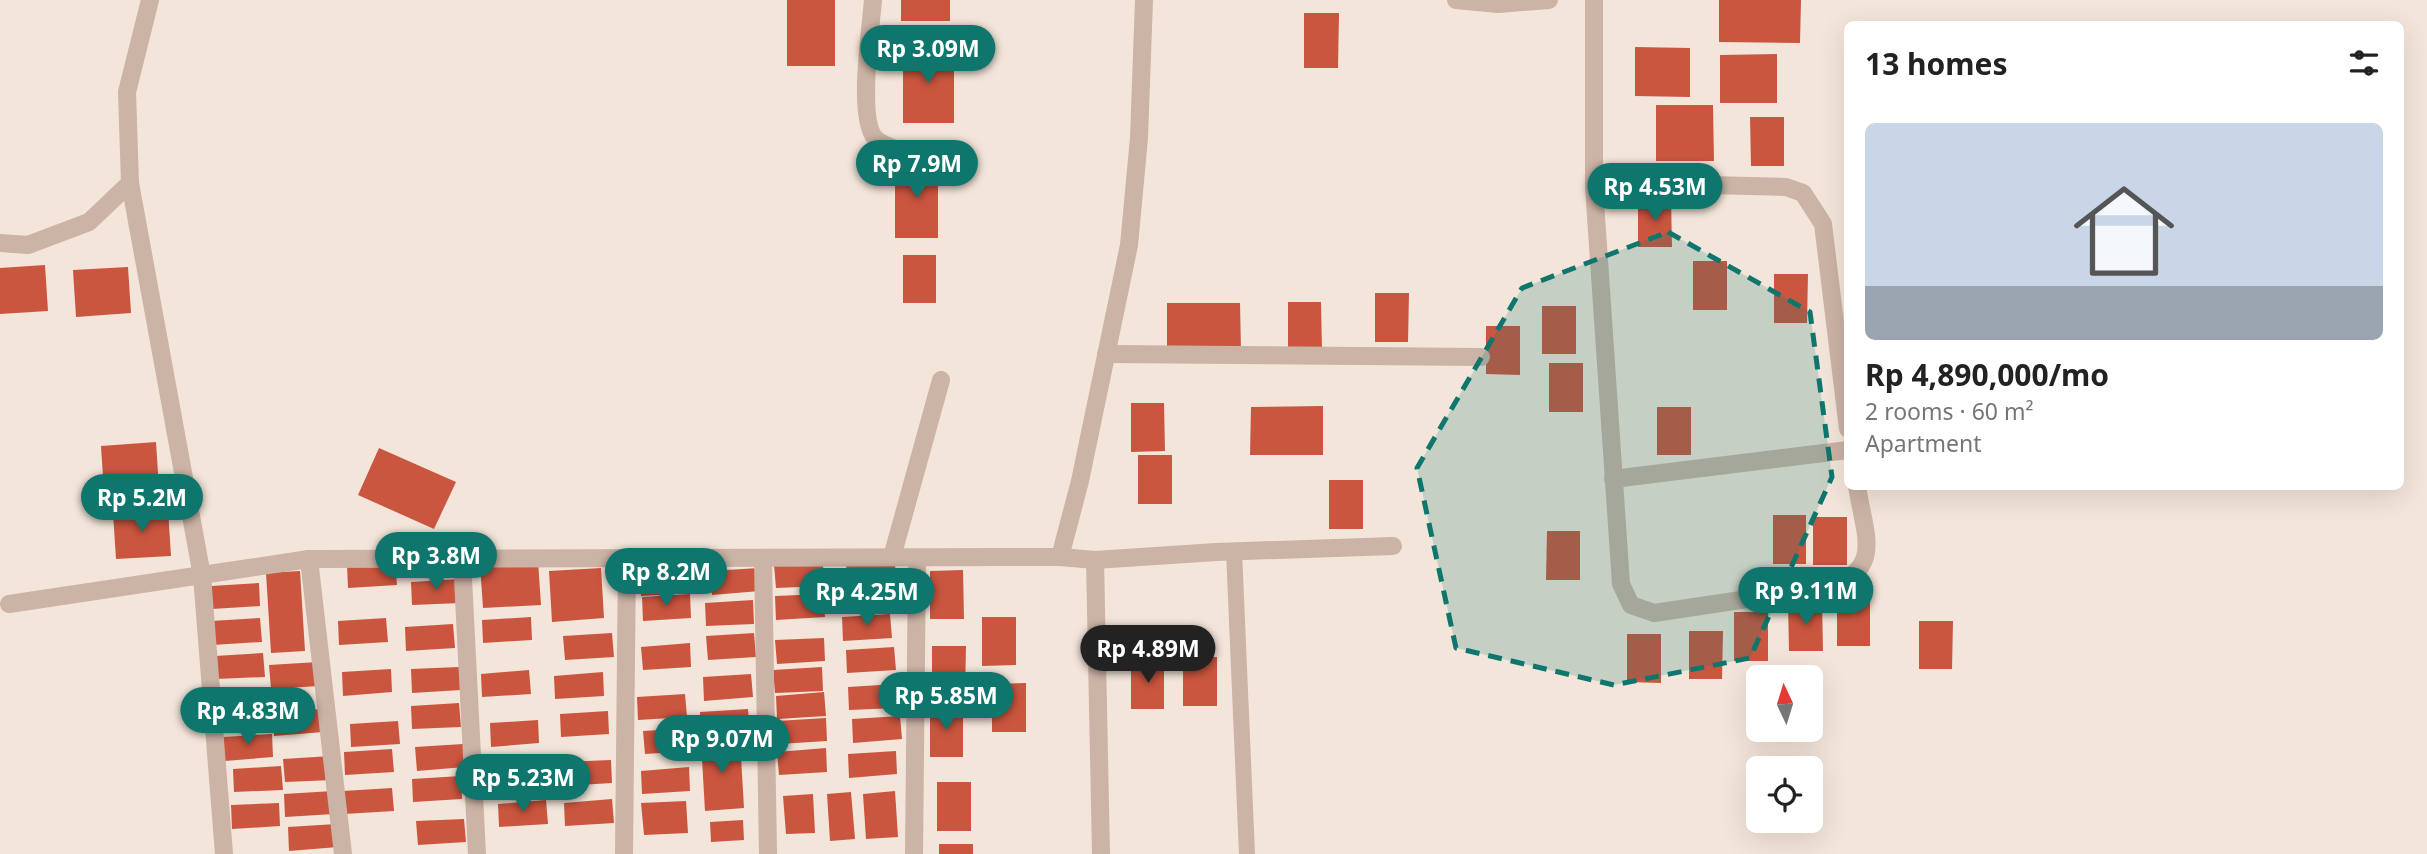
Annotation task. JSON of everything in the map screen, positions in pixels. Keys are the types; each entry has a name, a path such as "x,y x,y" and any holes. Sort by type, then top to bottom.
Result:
{"street":[{"path":"150,0 128,92 130,183 202,576 225,854"},
{"path":"873,0 865,106 869,128 875,139 901,151 951,154"},
{"path":"1060,557 1080,481 1129,245 1139,138 1144,0"},
{"path":"1456,0 1498,4 1549,0"},
{"path":"1594,0 1594,187 1621,584 1631,604 1654,613 1828,587 1845,582 1860,572 1865,559 1866,544 1858,490"},
{"path":"0,243 28,245 89,222 130,183"},
{"path":"1594,187 1630,183 1786,187 1802,194 1823,224 1844,396"},
{"path":"1106,354 1481,357"},
{"path":"892,558 941,380"},
{"path":"1613,480 1844,451"},
{"path":"9,604 309,559 1060,557 1095,560 1234,551 1393,546"},
{"path":"763,558 768,854"},
{"path":"914,854 917,558"},
{"path":"309,559 343,854"},
{"path":"462,559 477,854"},
{"path":"624,854 627,559"},
{"path":"1095,560 1101,854"}],"lane":[{"path":"1234,551 1247,854"}],"highlighted area":[{"path":"1668,232 1810,312 1832,477 1750,658 1614,685 1456,648 1417,468 1522,288"}],"building":[{"path":"787,0 835,0 835,66 787,66"},
{"path":"901,0 950,0 950,21 901,21"},
{"path":"1719,0 1801,0 1800,43 1719,42"},
{"path":"1304,13 1339,13 1338,68 1304,68"},
{"path":"903,46 954,46 954,123 903,123"},
{"path":"1635,47 1690,48 1690,97 1635,96"},
{"path":"1777,54 1777,103 1720,103 1720,55"},
{"path":"1656,105 1713,105 1714,161 1656,161"},
{"path":"1750,117 1784,117 1784,166 1751,166"},
{"path":"895,163 938,163 938,238 895,238"},
{"path":"1638,198 1671,198 1672,247 1638,247"},
{"path":"903,255 936,255 936,303 903,303"},
{"path":"1693,261 1727,261 1727,310 1693,310"},
{"path":"45,265 48,311 0,314 0,268"},
{"path":"128,267 131,313 76,317 73,270"},
{"path":"1774,274 1808,274 1807,323 1774,323"},
{"path":"1375,293 1409,293 1408,342 1375,342"},
{"path":"1288,302 1321,302 1322,350 1288,350"},
{"path":"1167,303 1240,303 1241,351 1167,351"},
{"path":"1542,306 1576,306 1576,354 1542,354"},
{"path":"1486,326 1520,326 1520,375 1486,374"},
{"path":"1549,363 1583,363 1583,412 1549,412"},
{"path":"1131,403 1164,403 1165,451 1131,452"},
{"path":"1323,406 1323,455 1250,455 1251,407"},
{"path":"1657,407 1691,407 1691,455 1657,455"},
{"path":"156,442 159,488 104,492 101,446"},
{"path":"379,448 456,482 434,529 358,495"},
{"path":"1138,455 1172,455 1172,504 1138,504"},
{"path":"1329,480 1363,480 1363,529 1329,529"},
{"path":"168,509 171,556 116,559 113,513"},
{"path":"1773,515 1806,515 1806,564 1773,564"},
{"path":"1813,517 1847,517 1847,565 1813,565"},
{"path":"1547,531 1580,531 1580,580 1546,580"},
{"path":"895,560 896,584 848,587 846,564"},
{"path":"538,561 541,605 483,608 480,565"},
{"path":"395,562 397,585 348,588 347,565"},
{"path":"823,562 824,586 776,588 774,565"},
{"path":"601,568 604,618 552,622 549,571"},
{"path":"759,568 760,591 712,595 710,571"},
{"path":"689,569 690,593 641,596 640,572"},
{"path":"963,570 964,619 930,619 930,571"},
{"path":"300,571 305,651 271,653 266,573"},
{"path":"460,579 461,603 412,605 411,582"},
{"path":"259,583 260,606 212,609 211,586"},
{"path":"895,586 896,610 848,613 847,589"},
{"path":"690,594 691,618 643,621 642,597"},
{"path":"823,594 825,617 776,620 775,596"},
{"path":"1837,597 1870,597 1870,646 1837,646"},
{"path":"753,600 754,624 706,626 705,603"},
{"path":"1788,603 1822,603 1823,651 1789,651"},
{"path":"1734,612 1768,612 1768,661 1734,661"},
{"path":"890,614 892,638 843,641 842,617"},
{"path":"531,617 532,640 483,643 482,620"},
{"path":"982,617 1016,617 1016,665 982,666"},
{"path":"260,618 262,642 212,645 211,621"},
{"path":"386,618 388,642 339,645 338,621"},
{"path":"1919,621 1953,621 1952,669 1919,669"},
{"path":"453,624 455,648 406,651 405,627"},
{"path":"1689,631 1723,631 1722,679 1689,679"},
{"path":"612,633 614,657 565,660 563,636"},
{"path":"754,633 756,657 708,660 706,636"},
{"path":"1627,634 1661,634 1661,683 1627,682"},
{"path":"824,638 825,661 777,664 775,640"},
{"path":"690,643 691,667 643,670 641,647"},
{"path":"932,646 966,646 965,694 932,694"},
{"path":"894,647 896,670 847,673 846,650"},
{"path":"263,653 265,677 216,679 215,656"},
{"path":"1183,657 1217,657 1217,706 1183,706"},
{"path":"1131,661 1164,661 1164,709 1131,709"},
{"path":"318,662 319,686 271,689 269,665"},
{"path":"459,667 461,690 412,693 411,669"},
{"path":"822,667 823,691 775,693 773,670"},
{"path":"391,669 392,692 343,696 342,672"},
{"path":"529,670 531,694 482,697 481,674"},
{"path":"603,672 604,696 555,699 554,676"},
{"path":"751,674 753,697 704,701 703,677"},
{"path":"1026,683 1026,732 992,732 992,684"},
{"path":"896,684 897,708 849,710 848,687"},
{"path":"824,692 826,716 777,719 776,696"},
{"path":"685,694 687,717 638,720 637,697"},
{"path":"266,700 267,724 218,727 217,703"},
{"path":"459,703 461,727 412,729 411,706"},
{"path":"930,708 963,708 963,757 930,757"},
{"path":"321,709 323,732 274,736 273,712"},
{"path":"748,709 750,732 701,735 700,712"},
{"path":"608,711 609,734 561,737 560,714"},
{"path":"900,716 902,739 853,743 852,719"},
{"path":"826,718 827,741 779,744 777,721"},
{"path":"538,720 539,743 491,747 490,723"},
{"path":"398,721 400,744 351,747 350,724"},
{"path":"692,728 694,751 645,754 643,731"},
{"path":"272,734 273,757 225,761 223,737"},
{"path":"740,740 744,808 705,811 701,742"},
{"path":"463,744 465,767 417,771 415,747"},
{"path":"826,748 827,772 779,775 777,752"},
{"path":"392,749 394,772 345,775 344,752"},
{"path":"896,751 897,774 849,778 848,754"},
{"path":"331,756 333,780 285,782 283,759"},
{"path":"611,760 612,783 563,786 562,762"},
{"path":"541,763 542,787 494,790 493,767"},
{"path":"281,766 283,790 234,792 233,769"},
{"path":"689,767 690,791 642,794 641,771"},
{"path":"461,776 462,799 413,802 412,779"},
{"path":"937,782 971,782 971,831 937,831"},
{"path":"392,788 394,811 344,814 343,791"},
{"path":"333,791 334,814 285,817 284,794"},
{"path":"895,791 898,837 866,839 863,794"},
{"path":"851,792 855,839 830,841 827,794"},
{"path":"813,794 815,833 786,834 783,796"},
{"path":"612,799 614,823 565,826 564,803"},
{"path":"546,800 548,824 499,827 498,804"},
{"path":"686,801 688,833 644,835 641,803"},
{"path":"279,803 280,826 232,829 231,805"},
{"path":"464,819 466,842 418,845 416,821"},
{"path":"743,820 744,840 711,842 710,822"},
{"path":"336,824 338,847 289,851 288,827"},
{"path":"939,844 973,844 973,854 939,854"}]}
